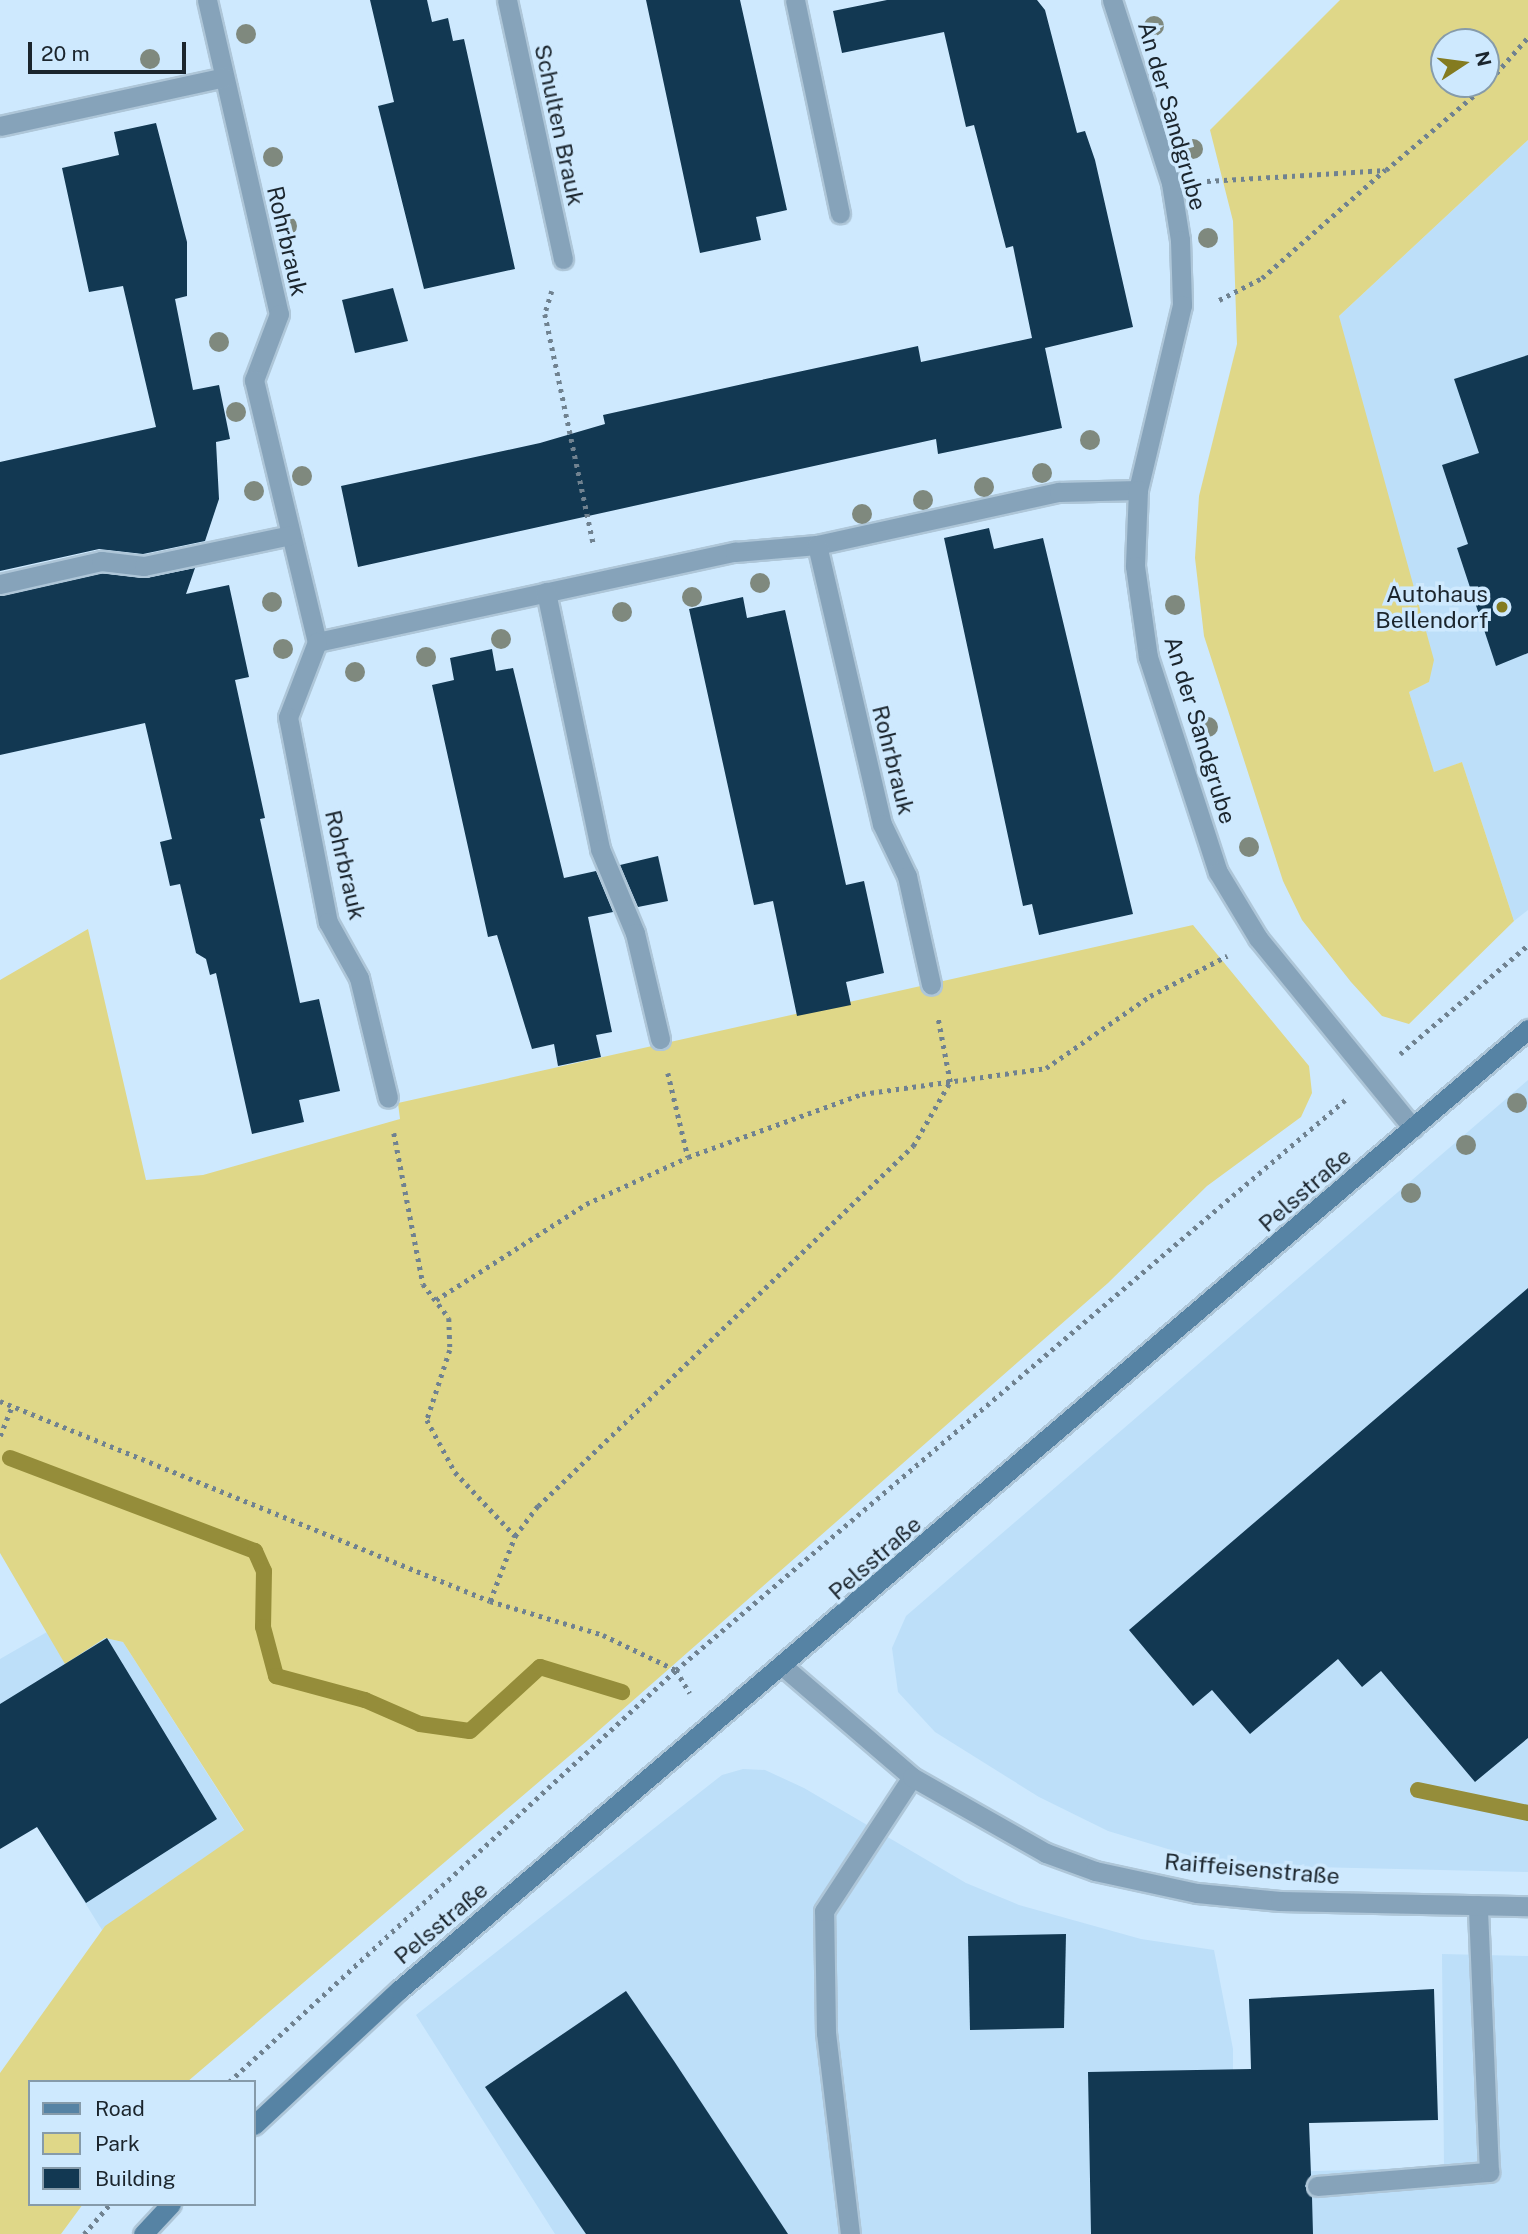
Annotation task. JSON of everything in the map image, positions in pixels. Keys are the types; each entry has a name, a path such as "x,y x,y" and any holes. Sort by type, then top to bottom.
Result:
{"main road":[{"name":"Pelsstraße","path":"256,2123 399,1990 785,1668 1528,1029"},
{"path":"143,2234 169,2206"}],"street":[{"name":"Rohrbrauk","path":"207,0 279,314 254,380 317,642 288,717 328,922 359,978 388,1098"},
{"name":"Schulten Brauk","path":"507,0 563,259"},
{"path":"795,0 841,212"},
{"name":"An der Sandgrube","path":"1112,0 1171,183 1182,305 1138,490 1135,566 1148,657 1218,872 1258,938 1413,1128"},
{"path":"0,126 224,78"},
{"path":"317,642 735,552 817,545 1059,492 1138,490"},
{"path":"0,584 101,561 144,566 291,535"},
{"name":"Rohrbrauk","path":"817,545 882,824 907,876 931,984"},
{"path":"546,592 600,849 635,933 660,1040"},
{"name":"Raiffeisenstraße","path":"785,1668 912,1777 1046,1853 1159,1886 1280,1901 1528,1906"},
{"path":"850,2234 826,2033 824,1911 912,1777"},
{"path":"1317,2186 1489,2172 1478,1905"}],"path":[{"path":"1182,305 1229,298 1262,278 1485,86 1528,37"},
{"path":"1171,183 1385,170"},
{"path":"563,259 545,314 601,581"},
{"path":"436,1300 586,1205 688,1157 862,1094 1046,1068 1150,996 1258,938"},
{"path":"231,2080 676,1670 1528,945"},
{"path":"490,1601 515,1536 557,1487 913,1146 950,1082 931,984"},
{"path":"660,1040 688,1157"},
{"path":"388,1098 423,1284 449,1318 450,1350 427,1420 434,1444 515,1536"},
{"path":"0,1401 490,1601 603,1635 676,1670 713,1728"},
{"path":"0,1436 12,1406"},
{"path":"84,2234 108,2206"}],"shaded area":[{"path":"1528,140 1528,910 1514,921 1462,762 1434,773 1409,692 1429,682 1339,316"},
{"path":"1528,1080 1528,1872 1221,1865 1108,1831 1039,1797 935,1732 898,1692 892,1648 906,1616"},
{"path":"47,1632 65,1663 105,1638 123,1642 244,1831 102,1930 0,1767 0,1659"},
{"path":"743,1769 765,1770 804,1788 966,1883 1019,1905 1141,1939 1214,1950 1233,2049 1233,2103 1251,2173 1444,2167 1442,1954 1528,1956 1528,2234 555,2234 416,2015 722,1775"}],"green space":[{"path":"1340,0 1528,0 1528,140 1339,316 1434,660 1429,682 1409,692 1434,772 1462,762 1514,921 1409,1024 1382,1016 1302,920 1283,881 1204,636 1195,558 1199,496 1237,344 1233,221 1210,130"},
{"path":"1193,925 1309,1066 1312,1093 1301,1117 1207,1186 1108,1283 588,1740 189,2080 28,2080 28,2206 82,2206 61,2234 0,2234 0,2073 105,1926 244,1830 123,1642 105,1638 65,1664 0,1553 0,980 88,929 146,1180 203,1175 400,1119 398,1103"}],"building":[{"path":"370,0 427,0 432,22 448,18 453,41 464,39 515,269 424,289 378,106 394,102"},
{"path":"646,0 740,0 787,210 756,217 761,240 700,253"},
{"path":"887,0 1037,0 1045,10 1077,133 1085,131 1095,160 1133,327 1045,348 1062,428 938,454 936,439 358,567 341,486 540,443 605,424 603,415 918,346 921,362 1032,338 1013,246 1006,248 974,125 966,127 944,32 842,53 833,11"},
{"path":"156,123 187,242 187,296 175,299 193,390 219,385 230,439 216,442 219,499 205,541 143,554 99,549 0,571 0,462 156,427 123,286 89,292 62,168 119,155 114,132"},
{"path":"393,288 408,341 355,353 342,300"},
{"name":"Autohaus Bellendorf","path":"1528,355 1528,653 1496,666 1457,548 1468,544 1442,465 1479,453 1454,379"},
{"path":"989,528 994,549 1043,538 1133,914 1039,935 1032,904 1023,906 944,538"},
{"path":"195,568 186,594 229,585 249,677 235,680 265,818 260,819 300,1003 319,999 340,1091 299,1100 304,1122 252,1134 216,973 210,975 206,959 196,953 180,884 170,886 160,842 172,839 145,723 0,755 0,596 102,573 146,578"},
{"path":"743,597 747,618 785,610 846,885 864,881 884,973 846,982 851,1005 797,1016 773,901 754,905 689,609"},
{"path":"492,649 496,671 513,668 564,878 596,871 613,912 588,917 612,1032 596,1035 601,1057 558,1066 554,1044 532,1049 497,935 488,937 432,685 454,680 450,658"},
{"path":"658,856 668,901 638,907 620,865"},
{"path":"1528,1288 1528,1738 1475,1782 1381,1671 1362,1687 1338,1659 1250,1734 1212,1690 1193,1706 1129,1630"},
{"path":"107,1638 217,1819 86,1903 37,1827 0,1849 0,1704"},
{"path":"1066,1934 1064,2028 970,2030 968,1936"},
{"path":"1434,1989 1438,2120 1309,2123 1311,2175 1305,2186 1312,2197 1313,2234 1091,2234 1088,2072 1251,2069 1249,1999"},
{"path":"626,1991 788,2234 586,2234 485,2087"}],"waterway":[{"path":"10,1458 255,1551 264,1571 263,1627 276,1676 365,1700 420,1724 470,1731 540,1667 622,1692"},
{"path":"1418,1790 1528,1813"}],"place":[{"name":"Autohaus Bellendorf","path":"1502,607"}]}
